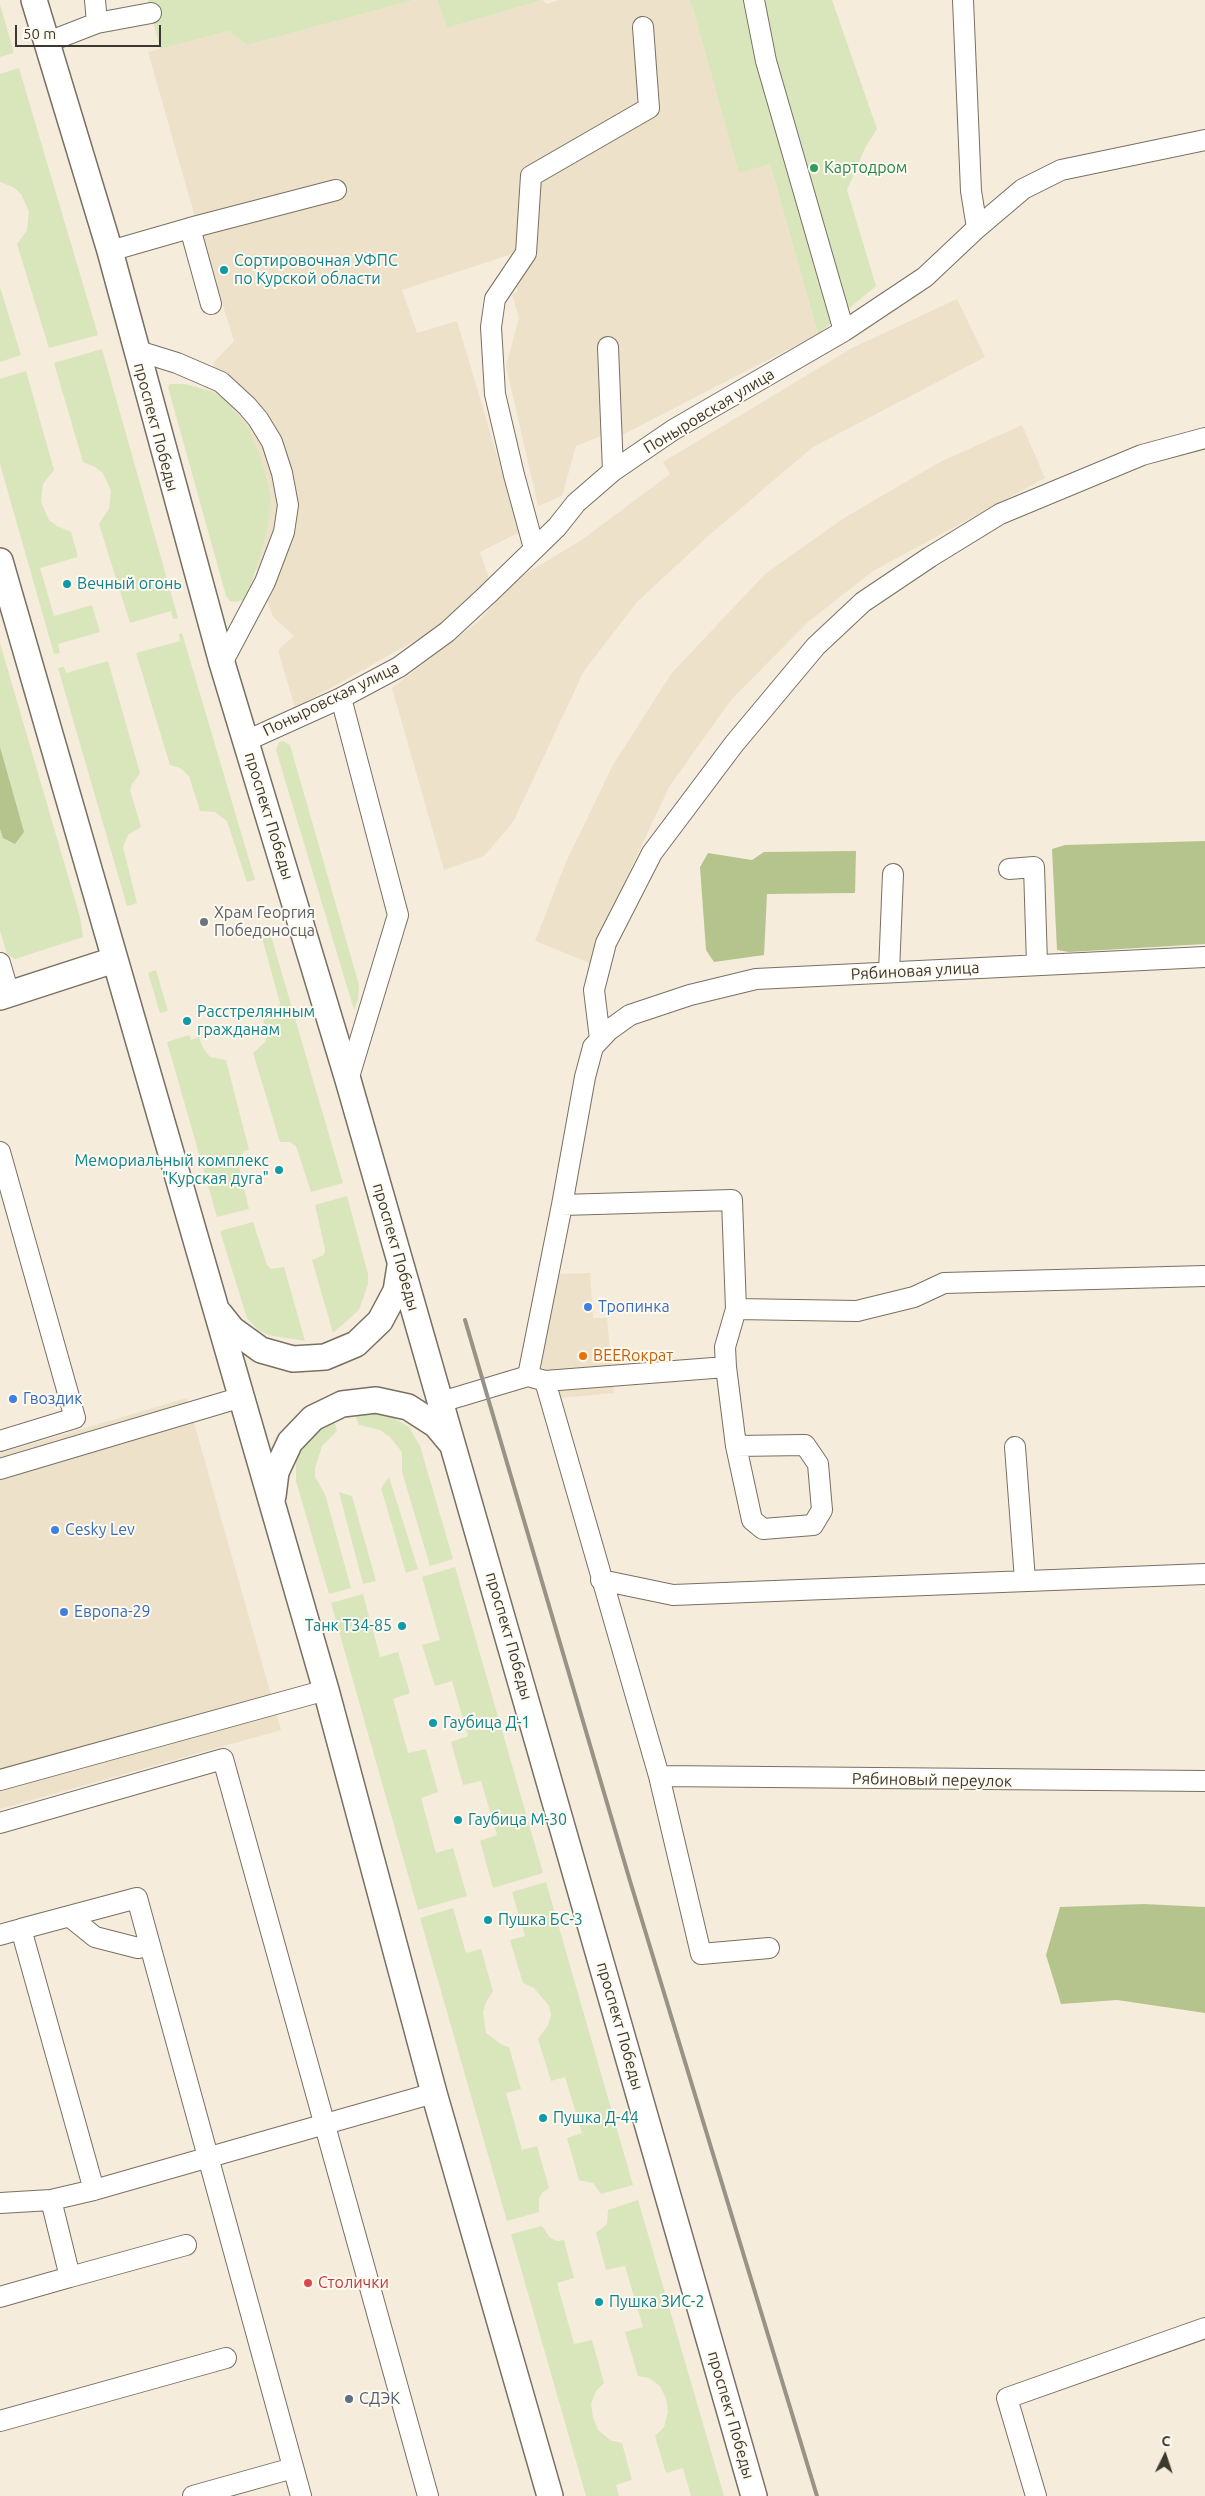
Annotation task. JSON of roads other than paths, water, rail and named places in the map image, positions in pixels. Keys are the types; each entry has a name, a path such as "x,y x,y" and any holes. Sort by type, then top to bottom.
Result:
{"main road":[{"name":"проспект Победы","path":"34,0 110,251 135,350 222,663 348,1080 754,2496"},
{"path":"0,561 326,1690 434,2093 550,2496"},
{"path":"4,995 114,960"},
{"path":"215,1306 232,1329 261,1350 293,1359 325,1357 356,1344 380,1321 396,1291 400,1261"},
{"path":"273,1506 276,1472 290,1442 313,1418 342,1404 376,1400 408,1408 436,1426 455,1449"}],"street":[{"path":"95,0 97,23"},
{"path":"754,0 766,60 844,331"},
{"path":"963,0 971,191 977,228"},
{"path":"48,42 97,23 151,13"},
{"path":"534,548 495,394 491,327 496,298 526,253 532,176 649,108 643,27"},
{"name":"Поныровская улица","path":"246,741 341,698 399,667 447,632 557,527 576,503 612,471 673,430 844,331 925,277 977,228 1023,189 1061,170 1205,140"},
{"path":"110,251 336,190"},
{"path":"190,228 211,304"},
{"path":"608,347 612,471"},
{"path":"135,350 177,363 221,382 258,419 272,442 282,473 288,505 284,532 265,582 222,663"},
{"path":"769,1948 701,1954 659,1776 601,1580 537,1379 562,1204 585,1077 593,1047 600,1039 594,990 606,943 652,853 734,744 816,646 863,602 930,557 1000,514 1142,455 1205,438"},
{"path":"341,698 398,916 348,1080"},
{"path":"1008,869 1034,867 1037,964"},
{"path":"889,972 893,874"},
{"name":"Рябиновая улица","path":"600,1039 630,1015 690,995 756,979 1205,956"},
{"path":"0,963 4,995"},
{"path":"0,1152 75,1418 0,1441"},
{"path":"562,1204 732,1200 736,1309 725,1347 726,1366 736,1446 752,1520 763,1529 813,1526 822,1510 818,1464 805,1445 736,1446"},
{"path":"736,1309 857,1311 914,1298 944,1283 1205,1276"},
{"path":"441,1402 537,1379 726,1366"},
{"path":"0,1469 242,1398"},
{"path":"1015,1447 1025,1580"},
{"path":"601,1580 673,1594 1205,1574"},
{"path":"0,1780 326,1690"},
{"path":"0,1823 223,1759 428,2496"},
{"name":"Рябиновый переулок","path":"659,1776 1205,1781"},
{"path":"0,1935 137,1898 207,2159 301,2496"},
{"path":"69,1916 95,1937 138,1948 150,1945"},
{"path":"20,1929 94,2190"},
{"path":"0,2203 51,2200 94,2190 434,2093"},
{"path":"51,2200 70,2277"},
{"path":"0,2297 186,2244"},
{"path":"1036,2496 1006,2398 1205,2328"},
{"path":"0,2421 226,2358"},
{"path":"193,2496 293,2468"}],"railway":[{"path":"465,1320 630,1881 817,2496"}],"place":[{"name":"Картодром","path":"814,168"},
{"name":"Сортировочная УФПС по Курской области","path":"224,270"},
{"name":"Вечный огонь","path":"67,584"},
{"name":"Храм Георгия Победоносца","path":"204,922"},
{"name":"Расстрелянным гражданам","path":"187,1021"},
{"name":"Мемориальный комплекс \"Курская дуга\"","path":"279,1170"},
{"name":"Тропинка","path":"588,1307"},
{"name":"BEERократ","path":"583,1356"},
{"name":"Гвоздик","path":"13,1399"},
{"name":"Cesky Lev","path":"55,1530"},
{"name":"Европа-29","path":"64,1612"},
{"name":"Танк Т34-85","path":"402,1626"},
{"name":"Гаубица Д-1","path":"433,1723"},
{"name":"Гаубица М-30","path":"458,1820"},
{"name":"Пушка БС-3","path":"488,1920"},
{"name":"Пушка Д-44","path":"543,2118"},
{"name":"Столички","path":"308,2283"},
{"name":"Пушка ЗИС-2","path":"599,2302"},
{"name":"СДЭК","path":"349,2399"}]}
